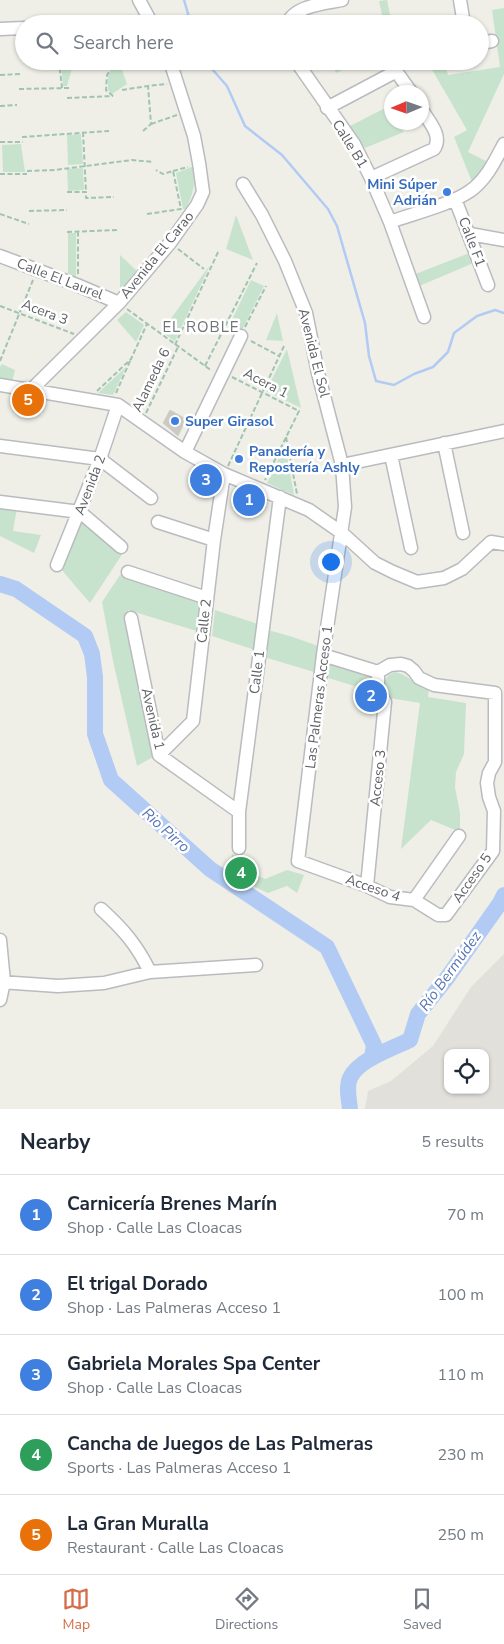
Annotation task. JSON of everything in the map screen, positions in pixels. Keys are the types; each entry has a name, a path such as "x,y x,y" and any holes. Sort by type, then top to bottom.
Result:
{"street":[{"path":"138,0 147,15"},
{"path":"294,15 302,9 342,0"},
{"path":"460,0 462,15"},
{"path":"0,29 15,28"},
{"name":"Avenida El Carao","path":"32,389 119,303 170,242 197,205 203,192 194,136 172,70"},
{"name":"Calle B1","path":"302,70 354,144 371,178 390,222 424,317"},
{"path":"327,108 393,73 398,74 406,85"},
{"path":"371,178 434,149 438,143 438,137 429,122"},
{"path":"390,222 455,199 471,191 488,173 504,144"},
{"name":"Avenida El Sol","path":"243,184 262,214 285,261 306,313 318,373 342,465 345,507 342,533"},
{"name":"Calle F1","path":"455,199 488,285"},
{"path":"470,234 504,240"},
{"name":"Calle El Laurel","path":"0,256 78,285 119,303"},
{"path":"185,452 241,336"},
{"path":"0,385 115,404 185,452 224,474 309,510 342,533 375,562 417,582 444,578 462,569 490,542 501,543"},
{"name":"Avenida 2","path":"57,565 100,460 115,404"},
{"path":"342,465 504,431"},
{"path":"444,443 464,533"},
{"path":"0,446 100,460 151,498"},
{"path":"391,456 411,548"},
{"name":"Calle 2","path":"159,755 193,721 214,540 224,474"},
{"name":"Calle 1","path":"239,848 239,812 280,497"},
{"path":"0,502 80,512 121,547"},
{"path":"158,522 214,540"},
{"name":"Las Palmeras Acceso 1","path":"298,861 323,654 342,533"},
{"path":"128,572 207,598"},
{"name":"Avenida 1","path":"132,618 159,755 239,812"},
{"path":"323,654 378,672"},
{"name":"Acceso 5","path":"378,672 390,665 401,664 408,666 419,678 434,686 495,693 495,762 489,773 487,783 494,811 493,851 446,914"},
{"name":"Acceso 3","path":"367,886 385,702 378,688 378,672"},
{"path":"414,900 459,836"},
{"name":"Acceso 4","path":"298,861 390,896 414,900 438,915 446,914"},
{"path":"101,909 122,927 142,954 150,972"},
{"path":"0,940 2,982 0,1000"},
{"path":"2,982 58,986 104,983 150,972 256,965"}],"path":[{"path":"60,70 62,88"},
{"path":"67,98 113,96 106,90 107,75 110,70"},
{"path":"0,75 20,74"},
{"path":"122,90 176,83"},
{"path":"148,86 150,124"},
{"path":"19,89 69,88"},
{"path":"0,106 18,104"},
{"path":"143,131 150,124 186,112"},
{"path":"22,137 109,131"},
{"path":"83,132 86,198 114,197"},
{"path":"0,142 22,142"},
{"path":"0,174 27,173 132,160 153,162"},
{"path":"156,170 163,174 199,164"},
{"path":"147,214 181,209 173,171"},
{"path":"67,192 86,192"},
{"path":"29,211 67,210"},
{"path":"0,214 29,224"},
{"path":"67,232 117,230"},
{"path":"78,232 78,285"},
{"path":"170,242 204,269"},
{"name":"Alameda 6","path":"175,345 219,250"},
{"path":"205,366 256,263"},
{"path":"0,361 37,270"},
{"path":"266,286 241,336 279,356"},
{"name":"Acera 1","path":"119,303 205,366 299,411 286,437"},
{"name":"Acera 3","path":"0,306 83,338"},
{"path":"115,404 131,359 147,324"},
{"path":"224,474 284,346"},
{"name":"Alameda 6","path":"142,422 178,347"},
{"path":"88,400 131,359"},
{"path":"260,489 286,437"},
{"path":"286,437 300,506"}],"shaded area":[{"path":"504,954 504,1109 365,1109 368,1091 391,1081 433,1046 471,987"}],"green space":[{"path":"387,0 390,15 382,15 379,1"},
{"path":"504,8 504,74 468,152 490,163 472,182 454,137 467,130 432,70 447,70 448,75 500,67 492,10"},
{"path":"62,70 71,70 67,86 63,86"},
{"path":"111,70 122,70 127,84 112,94 108,90 108,75"},
{"path":"384,109 384,130 403,130 404,132 365,148 348,127"},
{"path":"81,134 83,164 68,165 67,135"},
{"path":"21,144 25,172 3,172 2,145"},
{"path":"194,166 192,193 186,209 183,209 176,173"},
{"path":"83,168 84,190 68,191 67,169"},
{"path":"236,215 253,260 226,249"},
{"path":"68,233 76,233 76,281 68,278"},
{"path":"472,252 476,262 417,287 413,275"},
{"path":"120,255 138,272 120,295"},
{"path":"210,265 175,341 161,332"},
{"path":"251,280 264,286 242,330 230,324"},
{"path":"126,312 144,325 136,342 117,320"},
{"path":"277,313 283,341 266,340"},
{"path":"287,349 301,408 266,391"},
{"path":"2,364 15,370 12,382 0,381 0,367"},
{"path":"126,367 113,395 98,393"},
{"path":"285,445 294,495 267,483"},
{"path":"0,506 17,508 13,531 41,535 34,553 0,536"},
{"path":"82,520 123,553 90,603 60,568"},
{"path":"120,575 203,604 200,632 128,610 153,757 137,766 113,661 102,602"},
{"path":"215,610 258,624 255,650 212,636"},
{"path":"268,630 318,646 314,672 264,657"},
{"path":"326,659 373,673 371,691 325,677"},
{"path":"395,672 404,675 419,685 429,688 428,697 466,703 464,754 456,772 455,787 460,813 460,832 431,820 401,849 420,703 389,698 385,683 387,677"},
{"path":"232,854 248,861 248,871 265,879 287,870 304,875 297,893 287,886 268,893 229,875"}],"building":[{"name":"Super Girasol","path":"170,410 186,419 178,436 163,423"}],"waterway":[{"path":"184,0 188,15"},
{"path":"213,70 227,86 245,126 282,155 328,209 337,226 365,323 369,356 376,381 394,385 414,374 433,367 448,352 454,333 477,316 495,310 504,313"},
{"name":"Rio Pirro","path":"0,584 16,589 85,636 92,654 95,677 95,734 111,780 210,869 327,947 374,1045 372,1058"},
{"name":"Río Bermúdez","path":"350,1109 348,1085 354,1072 368,1060 410,1040 418,1014 447,978 504,895"}],"place":[{"name":"Mini Súper Adrián","path":"447,192"},
{"name":"La Gran Muralla","path":"28,400"},
{"name":"Super Girasol","path":"175,421"},
{"name":"Panadería y Repostería Ashly","path":"239,459"},
{"name":"Gabriela Morales Spa Center","path":"206,480"},
{"name":"Carnicería Brenes Marín","path":"249,500"},
{"name":"El trigal Dorado","path":"371,696"},
{"name":"Cancha de Juegos de Las Palmeras","path":"241,873"}],"district":[{"name":"EL ROBLE","path":"201,327"}]}
